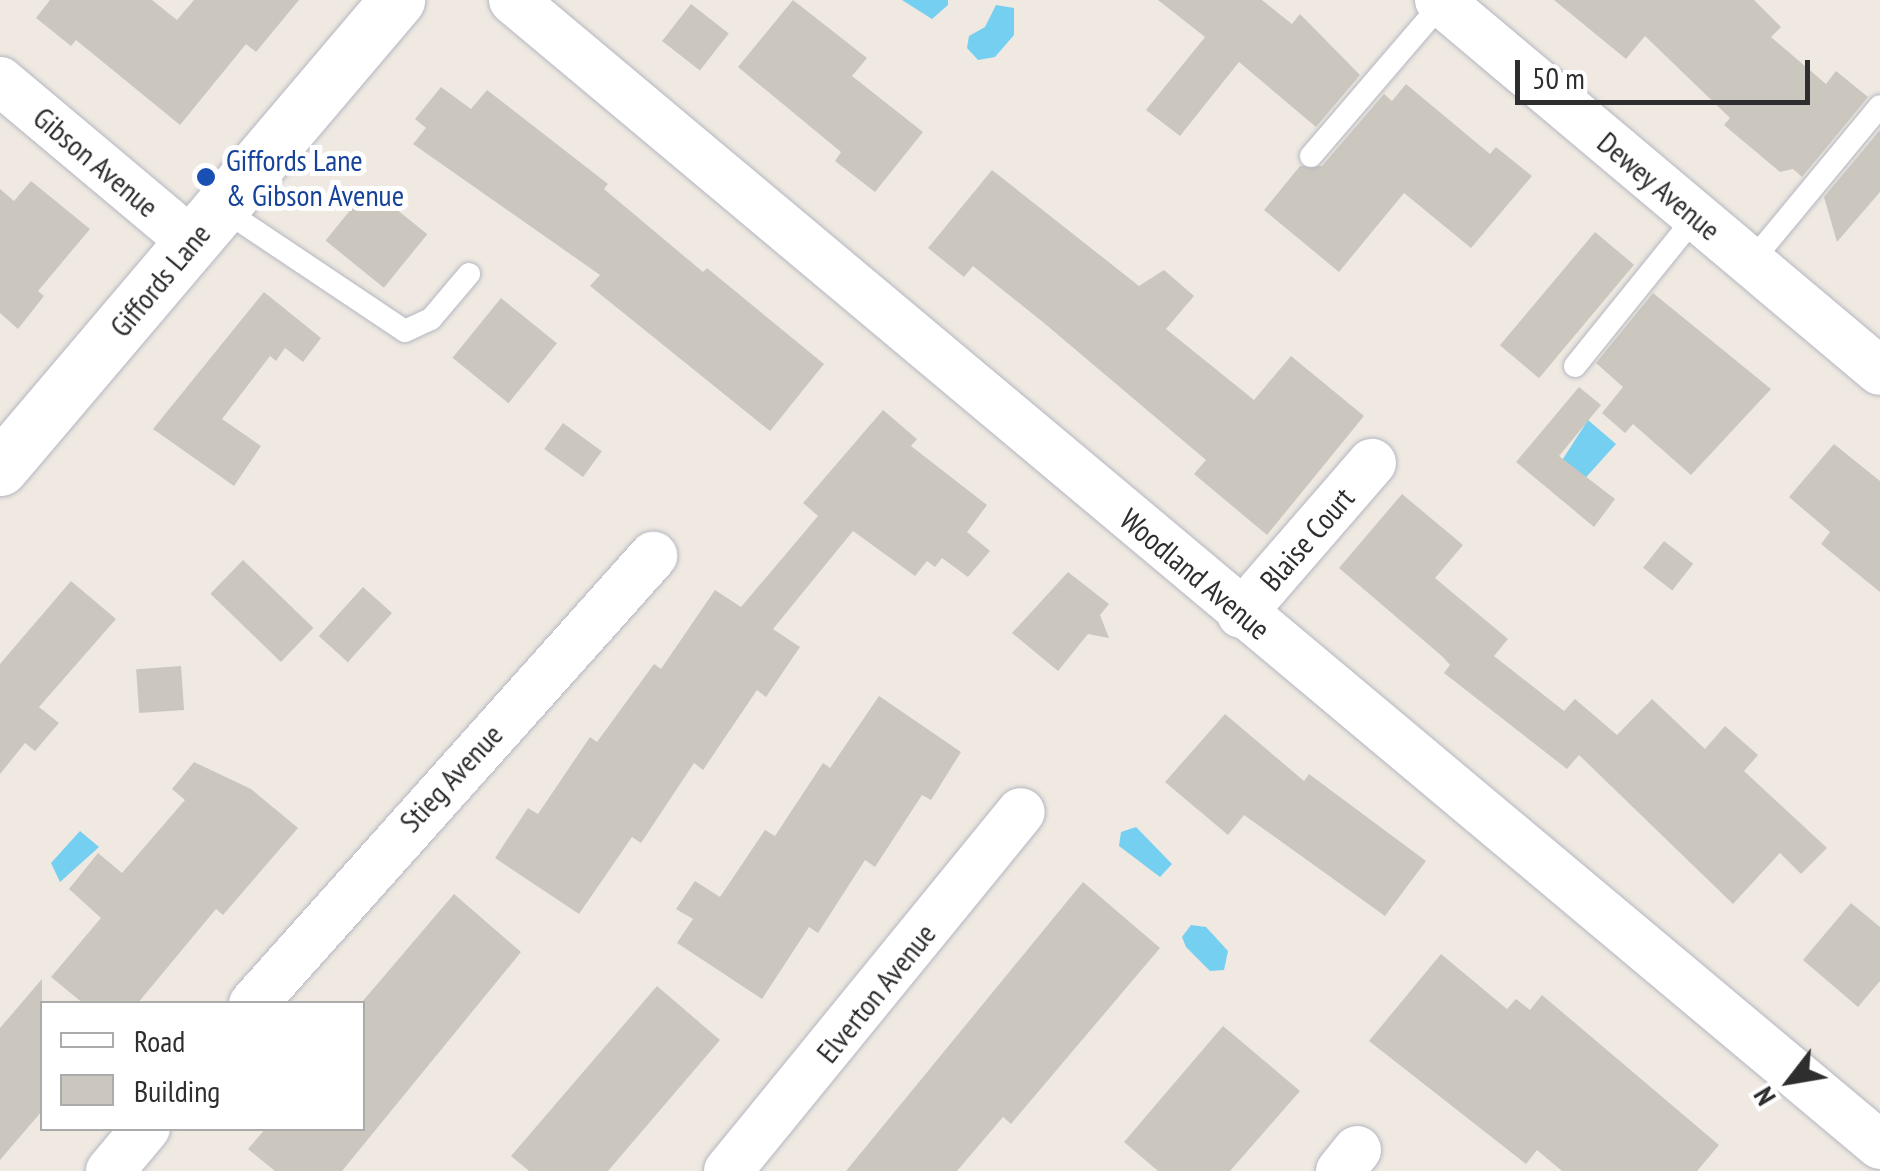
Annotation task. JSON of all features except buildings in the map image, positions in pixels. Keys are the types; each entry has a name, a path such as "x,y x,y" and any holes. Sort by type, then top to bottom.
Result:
{"street":[{"name":"Giffords Lane","path":"0,468 397,0"},
{"name":"Woodland Avenue","path":"513,0 1880,1145"},
{"name":"Dewey Avenue","path":"1440,1 1880,371"},
{"name":"Gibson Avenue","path":"0,82 206,225"},
{"name":"Blaise Court","path":"1242,614 1372,463"},
{"name":"Stieg Avenue","path":"256,1001 654,556"},
{"name":"Elverton Avenue","path":"728,1171 1020,812"},
{"path":"110,1171 143,1131"}],"lane":[{"path":"1312,156 1440,1"},
{"path":"1751,262 1880,106"},
{"path":"1575,366 1696,216"},
{"path":"206,225 405,331 431,319 469,274"}],"water":[{"path":"902,0 948,0 948,5 932,19"},
{"path":"996,5 1014,8 1014,35 995,57 978,60 967,48 969,36 985,27"},
{"path":"1588,420 1616,444 1580,484 1559,465"},
{"path":"1136,827 1172,864 1160,877 1119,846 1121,832"},
{"path":"80,831 99,847 60,882 51,863"},
{"path":"1191,925 1206,927 1228,951 1224,970 1210,971 1186,947 1182,937"}],"place":[{"name":"Giffords Lane & Gibson Avenue","path":"206,177"}]}
